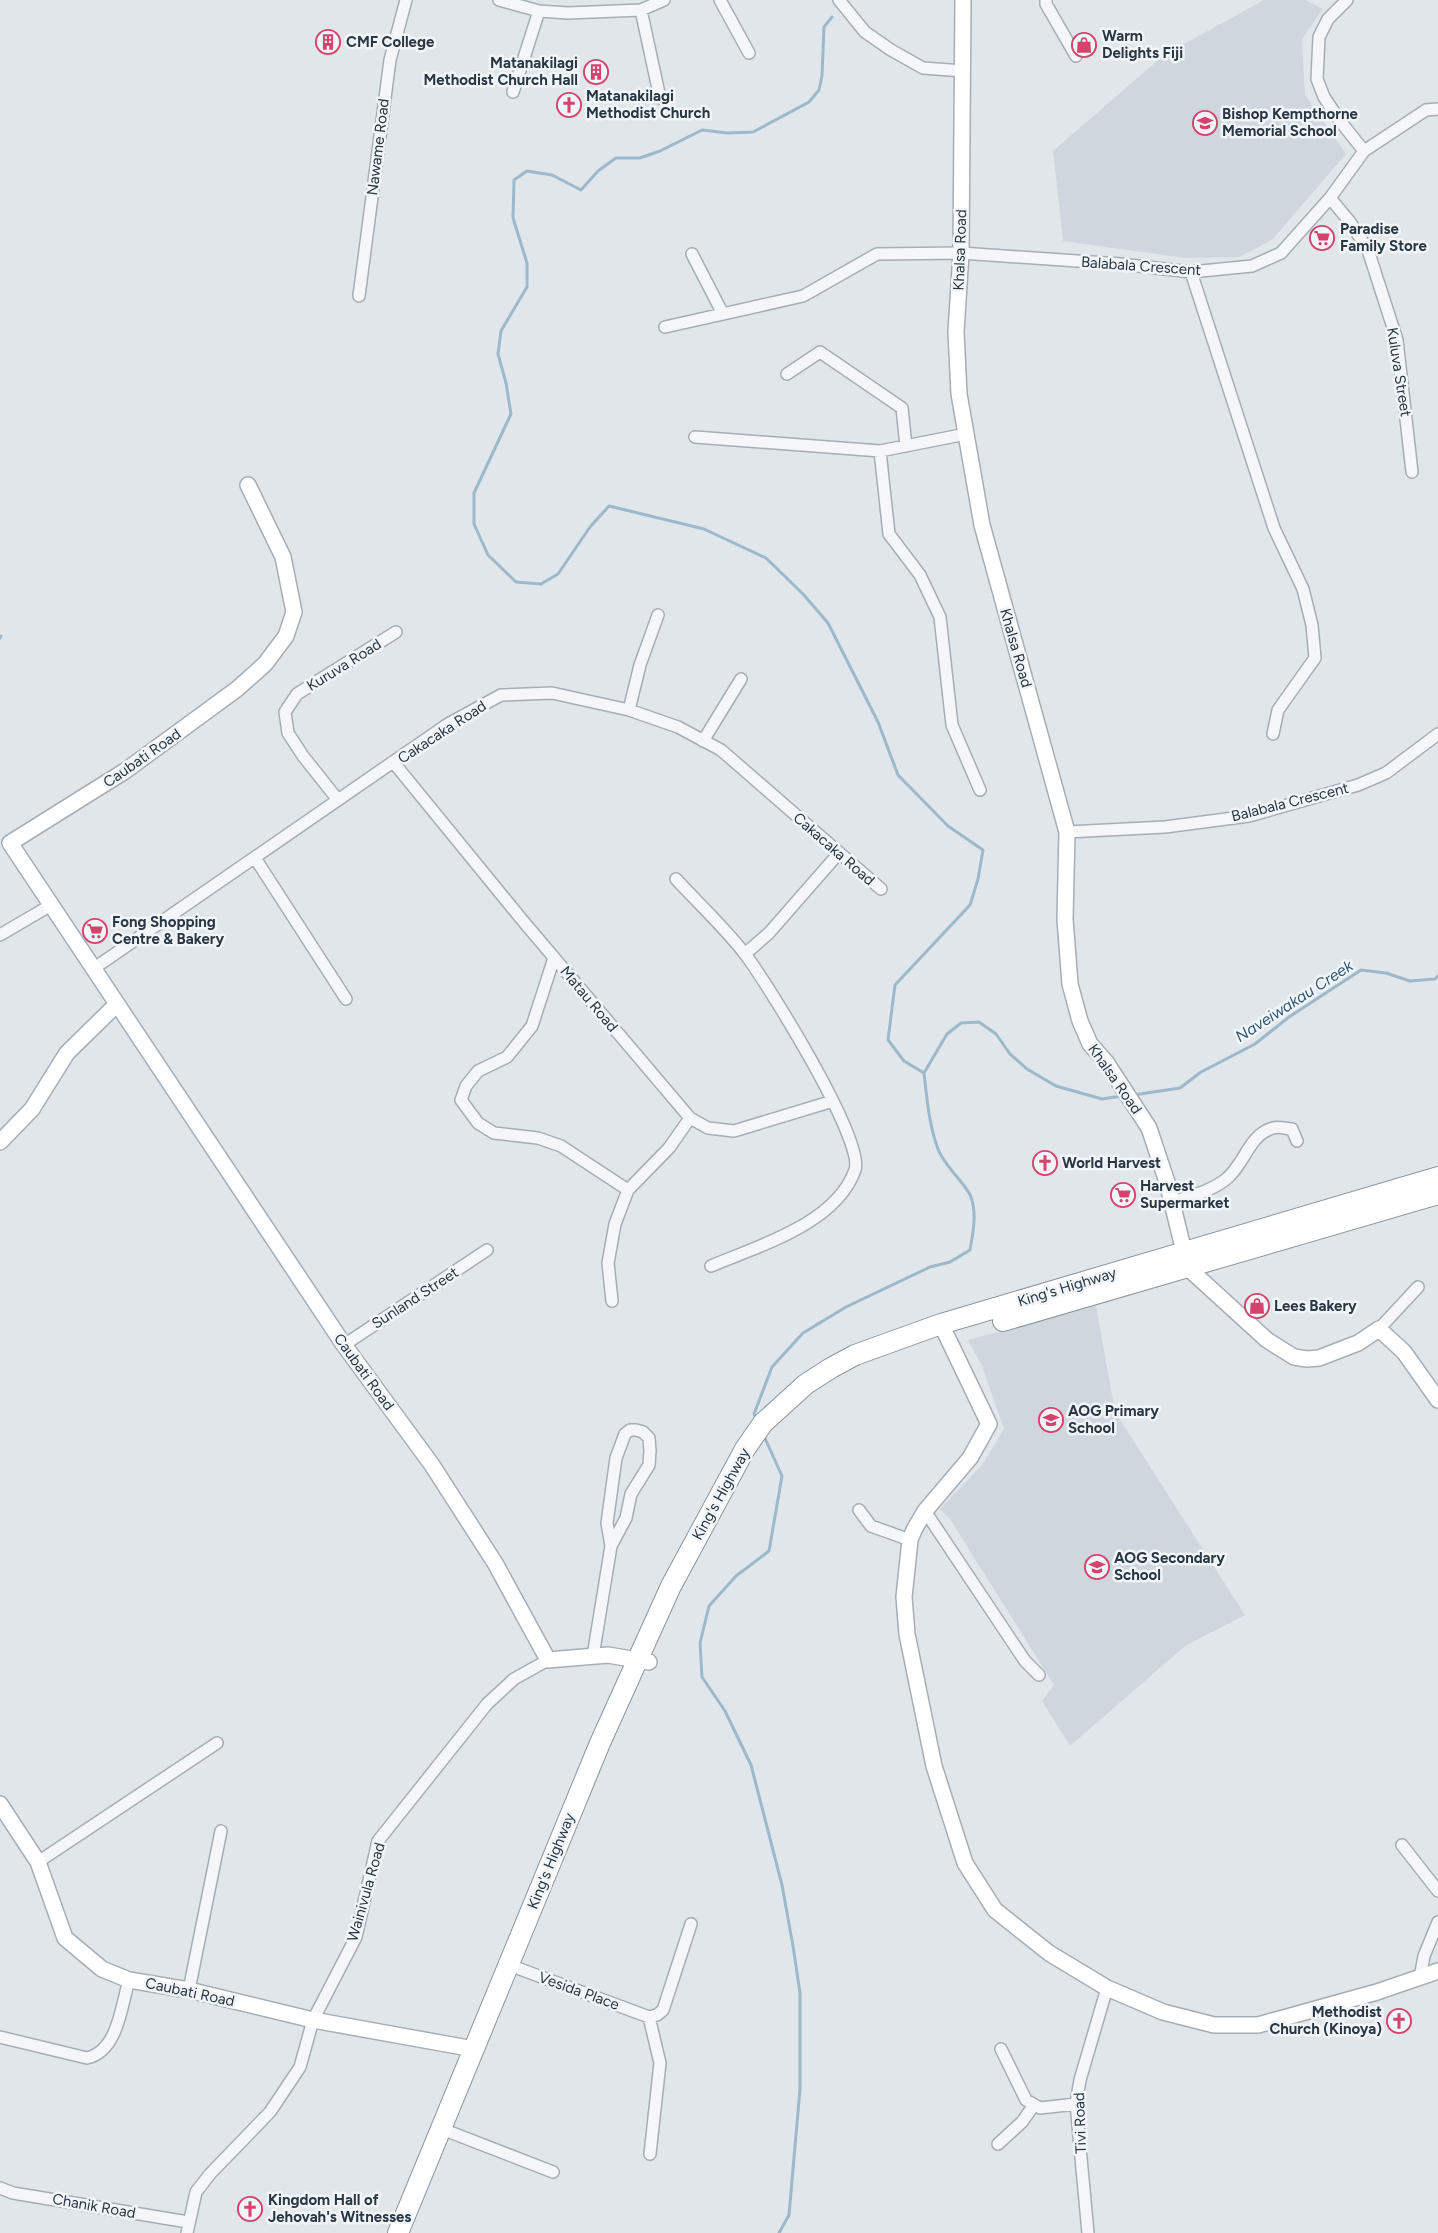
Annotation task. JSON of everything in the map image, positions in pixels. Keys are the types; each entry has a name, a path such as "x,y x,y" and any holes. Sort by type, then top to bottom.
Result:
{"highway":[{"name":"King's Highway","path":"1186,1260 1438,1177"},
{"name":"King's Highway","path":"398,2233 447,2131 514,1967 600,1743 644,1660 671,1586 761,1435 813,1392 837,1378 862,1365 943,1331 1186,1260 1438,1194"},
{"name":"King's Highway","path":"410,2233 474,2049 514,1967"}],"street":[{"name":"Nawame Road","path":"359,296 390,60 406,0"},
{"path":"499,0 539,11 604,13 641,10 664,0"},
{"path":"720,0 749,53"},
{"path":"839,0 865,32 891,50 924,68 962,71"},
{"name":"Khalsa Road","path":"963,0 961,253 956,332 959,394 982,525 1068,832 1065,919 1070,984 1080,1021 1090,1044 1106,1062 1129,1095 1151,1135 1172,1202 1186,1260"},
{"path":"1046,0 1046,4 1076,56"},
{"path":"1347,0 1328,19 1319,37 1317,79 1324,97 1340,122 1364,151"},
{"path":"641,10 660,98"},
{"path":"513,92 539,11"},
{"name":"Balabala Crescent","path":"665,327 803,296 877,254 961,253 1121,264 1191,272 1252,266 1281,253 1330,198 1364,151 1426,110 1438,109"},
{"name":"Kuluva Street","path":"1330,198 1350,222 1368,250 1397,340 1412,472"},
{"path":"692,254 723,314"},
{"path":"1191,272 1274,528 1303,588 1312,625 1315,658 1278,710 1273,734"},
{"path":"787,374 820,352 902,408 906,446"},
{"path":"695,437 880,451 966,434"},
{"path":"880,451 889,534 920,575 940,616 952,725 980,790"},
{"name":"Caubati Road","path":"248,485 283,556 294,612 286,636 265,664 237,690 125,771 10,843 344,1345 432,1465 495,1563 548,1660"},
{"path":"629,710 640,664 658,615"},
{"name":"Kuruva Road","path":"338,800 303,756 288,733 285,712 297,694 396,632"},
{"path":"703,741 741,679"},
{"name":"Cakacaka Road","path":"93,969 448,724 500,695 552,692 629,710 678,728 721,750 881,889"},
{"name":"Balabala Crescent","path":"1068,832 1165,827 1248,816 1358,785 1386,774 1438,734"},
{"name":"Matau Road","path":"394,763 554,958 690,1118 708,1128 734,1131 833,1100"},
{"path":"745,954 769,933 839,853"},
{"path":"255,858 346,999"},
{"path":"676,878 745,954 833,1100 852,1143 855,1155 855,1169 844,1190 827,1209 798,1229 711,1266"},
{"path":"0,935 51,905"},
{"path":"554,958 532,1026 507,1057 478,1071 466,1086 462,1100 478,1123 494,1133 538,1138 561,1146 628,1190"},
{"path":"0,1142 32,1109 67,1054 117,1004"},
{"path":"612,1301 608,1263 615,1224 628,1190 669,1148 690,1118"},
{"path":"1172,1202 1204,1192 1226,1180 1241,1163 1257,1137 1274,1128 1292,1129 1297,1141"},
{"name":"Sunland Street","path":"344,1345 487,1250"},
{"path":"1186,1260 1267,1340 1294,1356 1307,1359 1319,1358 1358,1343 1379,1329 1418,1287"},
{"path":"1379,1329 1404,1352 1438,1400"},
{"path":"943,1331 989,1424 970,1458 925,1511 910,1540 905,1583 906,1634 927,1737 965,1863 995,1910 1049,1954 1107,1988 1163,2012 1214,2025 1258,2025 1433,1975 1424,1956 1438,1922"},
{"path":"592,1656 611,1546 626,1518 632,1494 648,1466 649,1438 643,1432 636,1430 630,1430 625,1434 616,1458 606,1523 611,1546"},
{"path":"858,1510 871,1526 910,1540"},
{"path":"925,1511 1025,1661 1040,1675"},
{"path":"548,1660 608,1655 644,1660"},
{"name":"Wainivula Road","path":"187,2228 196,2192 210,2174 270,2112 300,2067 313,2020 356,1937 378,1841 488,1704 514,1679 548,1660"},
{"path":"38,1862 217,1743"},
{"name":"Caubati Road","path":"0,1804 38,1862 65,1938 102,1969 129,1980 189,1990 313,2020 474,2049"},
{"path":"189,1990 221,1831"},
{"path":"1402,1845 1438,1891"},
{"path":"650,2154 660,2063 649,2017 657,2016 663,2010 691,1924"},
{"name":"Vesida Place","path":"514,1967 649,2017"},
{"path":"0,2036 87,2058 97,2055 106,2049 113,2034 129,1980"},
{"name":"Tivi Road","path":"1088,2233 1076,2104 1080,2080 1107,1988"},
{"path":"1002,2049 1026,2100 1040,2108 1076,2104"},
{"path":"998,2144 1022,2122 1034,2104"},
{"path":"447,2131 554,2172"},
{"name":"Chanik Road","path":"0,2188 13,2193 187,2228"}],"shaded area":[{"name":"Bishop Kempthorne Memorial School","path":"1264,0 1305,0 1323,9 1302,39 1305,95 1346,154 1272,240 1239,257 1185,258 1063,241 1053,151 1164,55"},
{"name":"AOG Secondary School","path":"1096,1306 1115,1412 1245,1615 1185,1646 1070,1746 1042,1701 1054,1685 950,1519 940,1509 982,1465 1004,1429 982,1366 968,1340"}],"waterway":[{"path":"757,1421 754,1414 772,1367 803,1333 846,1307 930,1267 950,1262 970,1250 974,1224 973,1203 969,1192 945,1162 938,1149 930,1121 924,1073 904,1061 888,1040 895,985 970,905 978,879 983,850 948,826 898,775 878,722 828,623 803,594 766,558 704,529 609,506 590,527 558,574 541,584 516,582 488,555 474,524 474,493 511,414 506,383 498,354 501,331 527,287 527,263 513,218 514,180 527,171 552,175 581,190 598,171 616,158 640,158 660,151 702,130 727,133 753,132 809,102 819,90 822,76 824,27 832,17"},
{"name":"Naveiwakau Creek","path":"1133,1095 1180,1088 1201,1072 1255,1044 1289,1017 1361,970 1386,973 1410,981 1435,979 1438,976"},
{"name":"Naveiwakau Creek","path":"924,1073 947,1034 961,1023 979,1022 996,1034 1010,1054 1027,1069 1056,1086 1102,1099 1122,1096"},
{"path":"764,1436 782,1476 769,1551 736,1576 709,1606 700,1643 702,1677 725,1711 751,1765 782,1885 800,1993 800,2089 789,2215 779,2233"}],"place":[{"name":"CMF College","path":"328,42"},
{"name":"Warm Delights Fiji","path":"1084,45"},
{"name":"Matanakilagi Methodist Church Hall","path":"596,72"},
{"name":"Matanakilagi Methodist Church","path":"569,105"},
{"name":"Bishop Kempthorne Memorial School","path":"1205,123"},
{"name":"Paradise Family Store","path":"1322,238"},
{"name":"Fong Shopping Centre & Bakery","path":"95,931"},
{"name":"World Harvest","path":"1045,1163"},
{"name":"Harvest Supermarket","path":"1123,1195"},
{"name":"Lees Bakery","path":"1257,1306"},
{"name":"AOG Primary School","path":"1051,1420"},
{"name":"AOG Secondary School","path":"1097,1567"},
{"name":"Methodist Church (Kinoya)","path":"1399,2021"},
{"name":"Kingdom Hall of Jehovah's Witnesses","path":"250,2209"}]}
